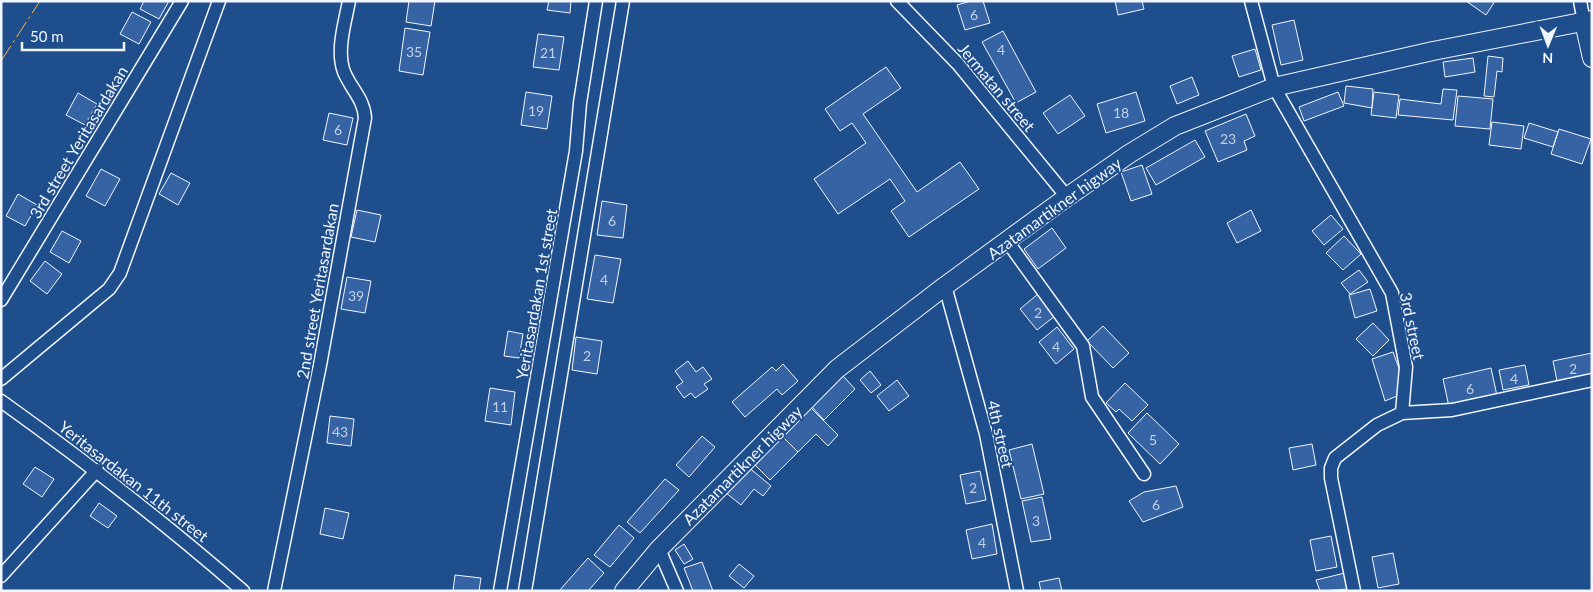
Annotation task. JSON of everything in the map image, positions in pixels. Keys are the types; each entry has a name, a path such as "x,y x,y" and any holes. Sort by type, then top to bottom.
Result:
{"main road":[{"name":"Azatamartikner higway","path":"624,591 659,549 837,369 1007,241 1129,154 1175,126 1274,87 1433,51 1588,21"},
{"path":"1588,21 1592,58"}],"street":[{"name":"3rd street Yeritasardakan","path":"1,300 182,1"},
{"path":"1,379 109,289 120,273 219,1"},
{"name":"2nd street Yeritasardakan","path":"274,591 320,365 365,118 364,107 344,71 341,44 350,1"},
{"name":"Yeritasardakan 1st street","path":"500,591 576,151 580,103 596,1"},
{"path":"526,591 623,1"},
{"name":"Jermatan street","path":"897,1 958,64 1067,198"},
{"name":"3rd street","path":"1251,1 1274,87 1392,293 1406,367 1402,413"},
{"path":"1580,1 1588,21"},
{"path":"1007,241 1083,346 1092,397 1144,474"},
{"name":"4th street","path":"945,286 986,434 1017,591"},
{"path":"1354,591 1331,468 1335,458 1377,425 1402,413 1452,410 1592,380"},
{"name":"Yeritasardakan 11th street","path":"1,401 97,470 243,591"},
{"path":"1,576 97,470"},
{"path":"659,549 677,591"}],"building":[{"path":"144,1 169,1 159,19 140,9"},
{"path":"409,1 435,1 431,26 406,22"},
{"path":"549,1 571,1 570,13 547,10"},
{"path":"971,1 983,1 990,23 965,30 957,5"},
{"path":"1115,1 1142,1 1144,9 1118,15"},
{"path":"1466,1 1495,1 1486,15"},
{"path":"132,12 151,22 139,44 120,34"},
{"path":"1294,20 1303,60 1281,65 1272,25"},
{"path":"405,28 430,32 423,75 399,71"},
{"path":"1003,31 1036,92 1016,103 982,42"},
{"path":"538,34 564,37 559,70 533,67"},
{"path":"1255,49 1261,70 1239,77 1232,56"},
{"path":"1488,56 1503,58 1502,72 1497,71 1494,97 1484,96"},
{"path":"1473,58 1475,72 1445,77 1443,62"},
{"path":"886,67 901,88 863,114 917,192 960,162 979,189 909,237 891,211 905,201 890,179 838,214 814,179 866,143 852,123 840,131 825,109"},
{"path":"1192,77 1199,95 1177,104 1170,86"},
{"path":"1346,86 1373,89 1372,108 1344,103"},
{"path":"1443,89 1457,90 1453,120 1398,115 1400,99 1441,104"},
{"path":"526,92 552,96 547,129 521,125"},
{"path":"1136,92 1145,121 1106,133 1097,104"},
{"path":"1338,92 1344,106 1304,121 1299,107"},
{"path":"1374,92 1399,95 1396,118 1371,115"},
{"path":"78,93 97,104 85,125 66,115"},
{"path":"1070,95 1085,116 1058,134 1043,113"},
{"path":"1458,96 1493,99 1490,129 1455,126"},
{"path":"329,113 353,118 347,145 323,140"},
{"path":"1246,114 1255,136 1244,141 1247,150 1218,162 1205,131"},
{"path":"1492,122 1524,126 1521,149 1489,145"},
{"path":"1529,123 1558,132 1553,147 1524,138"},
{"path":"1559,129 1591,139 1582,164 1551,154"},
{"path":"1195,140 1205,157 1156,185 1146,168"},
{"path":"1142,165 1152,194 1131,201 1121,172"},
{"path":"101,169 120,179 105,206 86,196"},
{"path":"171,173 190,183 178,205 159,194"},
{"path":"18,194 37,205 25,226 6,216"},
{"path":"602,201 627,205 623,238 597,235"},
{"path":"357,210 381,215 375,242 351,237"},
{"path":"1251,210 1261,231 1237,243 1227,223"},
{"path":"1331,215 1343,229 1324,245 1312,231"},
{"path":"1052,228 1066,248 1038,269 1024,249"},
{"path":"62,231 81,241 69,263 50,252"},
{"path":"1344,236 1361,254 1343,270 1326,253"},
{"path":"595,255 621,259 613,303 587,299"},
{"path":"45,261 62,274 47,294 30,281"},
{"path":"1359,270 1368,282 1350,294 1341,283"},
{"path":"347,277 371,281 365,313 341,309"},
{"path":"1370,289 1377,311 1355,318 1349,295"},
{"path":"1038,294 1055,316 1037,330 1020,309"},
{"path":"1373,323 1389,340 1373,356 1356,339"},
{"path":"1103,326 1129,353 1113,368 1087,341"},
{"path":"1057,327 1074,349 1056,364 1039,342"},
{"path":"508,331 523,334 519,358 504,356"},
{"path":"576,337 602,341 597,374 572,370"},
{"path":"1393,352 1400,371 1397,396 1385,401 1372,359"},
{"path":"1592,353 1592,375 1557,381 1553,361"},
{"path":"688,361 696,372 703,367 712,379 704,384 708,389 695,398 691,393 684,398 676,387 683,382 675,371"},
{"path":"783,364 798,381 782,395 777,389 745,417 732,402 772,367 776,371"},
{"path":"1525,365 1529,385 1503,390 1499,370"},
{"path":"1491,368 1497,396 1449,407 1443,379"},
{"path":"870,371 881,385 871,393 860,380"},
{"path":"843,376 855,389 824,420 812,407"},
{"path":"897,380 909,396 889,411 877,396"},
{"path":"1125,383 1148,405 1132,421 1119,409 1116,412 1106,403"},
{"path":"490,388 515,392 511,425 485,421"},
{"path":"810,407 838,435 828,446 816,434 798,452 781,435"},
{"path":"1147,413 1179,444 1160,464 1128,433"},
{"path":"330,416 354,419 351,446 327,443"},
{"path":"781,435 798,452 770,480 753,463"},
{"path":"702,436 715,447 689,477 676,465"},
{"path":"1032,444 1044,494 1021,499 1009,450"},
{"path":"1312,444 1316,465 1293,470 1289,448"},
{"path":"747,466 771,486 763,496 754,489 741,505 725,492"},
{"path":"35,467 54,479 42,497 23,484"},
{"path":"980,471 986,500 966,504 960,475"},
{"path":"665,479 679,490 640,533 627,522"},
{"path":"1176,486 1183,507 1143,522 1129,501 1144,492"},
{"path":"1042,497 1051,539 1031,542 1022,501"},
{"path":"99,503 117,516 108,528 90,516"},
{"path":"325,508 349,513 343,539 320,534"},
{"path":"992,524 997,554 972,559 966,530"},
{"path":"619,525 634,538 610,567 594,555"},
{"path":"1331,536 1337,567 1316,571 1310,540"},
{"path":"684,544 693,559 684,564 675,550"},
{"path":"1393,553 1399,584 1378,588 1372,557"},
{"path":"588,558 604,573 588,591 559,591"},
{"path":"702,562 713,591 693,591 684,568"},
{"path":"739,564 754,576 744,588 729,576"},
{"path":"1345,573 1349,589 1320,591 1316,580"},
{"path":"455,575 481,578 479,591 453,591"},
{"path":"1059,578 1062,591 1041,591 1039,582"}],"power":[{"path":"1,61 40,1"}]}
